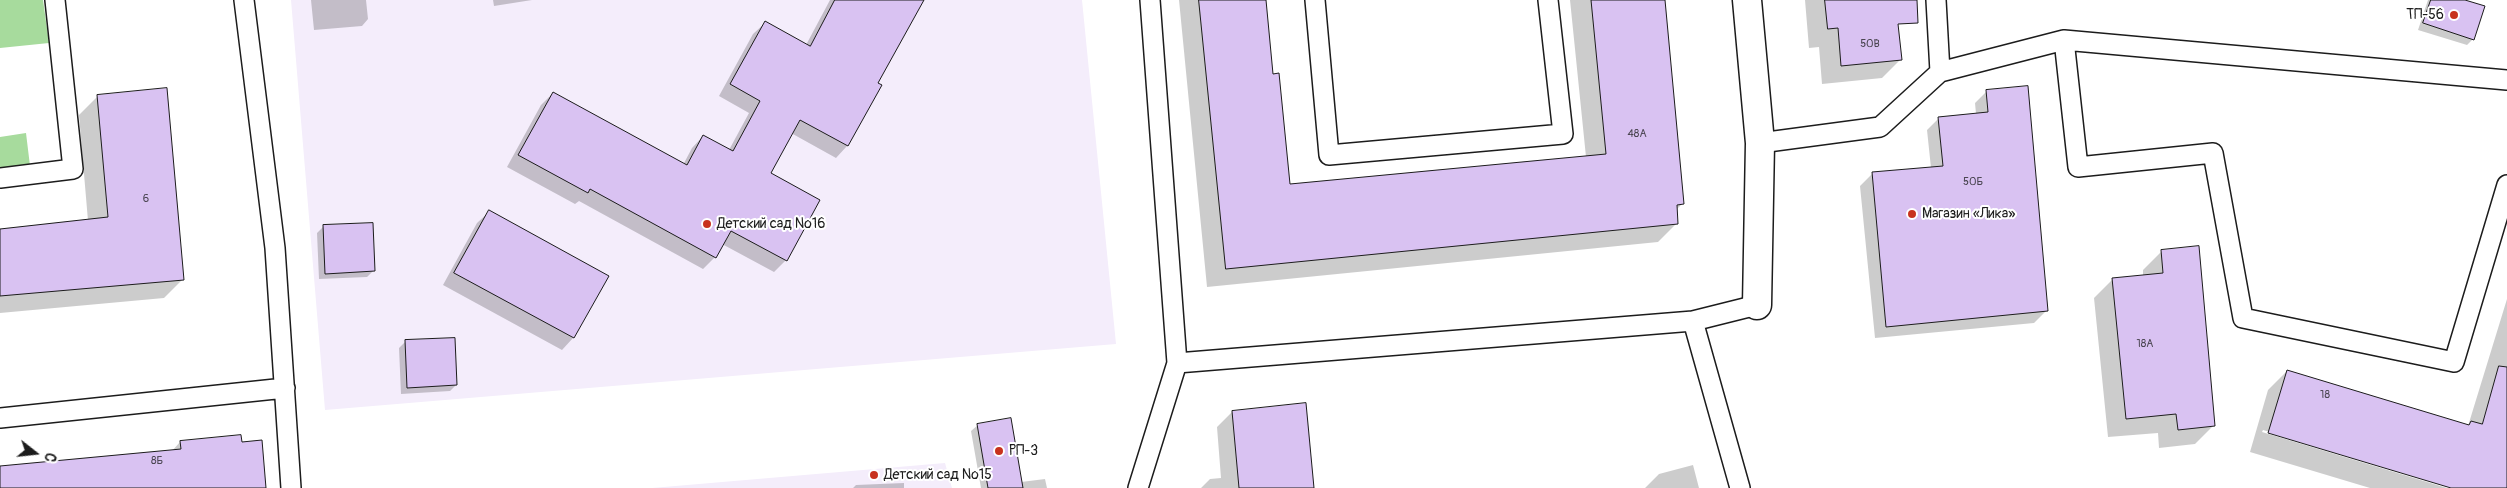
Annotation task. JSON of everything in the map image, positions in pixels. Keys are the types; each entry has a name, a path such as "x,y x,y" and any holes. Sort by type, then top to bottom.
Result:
{"street":[{"path":"1748,0 1760,143 1757,305"}],"lane":[{"path":"0,178 73,169 55,0"},
{"path":"244,0 275,248 285,388 286,433 292,488"},
{"path":"1138,488 1177,363 1150,0"},
{"path":"1315,0 1329,155 1563,134 1548,0"},
{"path":"1936,0 1940,72"},
{"path":"1760,143 1880,127 1940,72 2064,40 2507,80"},
{"path":"2064,40 2078,166 2213,153 2243,318 2454,362 2507,185"},
{"path":"1177,363 1693,321 1757,305"},
{"path":"1693,321 1740,488"},
{"path":"0,418 285,388"}],"shaded area":[{"name":"Детский сад №16","path":"291,0 1082,0 1116,344 325,410"},
{"name":"Детский сад №15","path":"945,463 952,488 652,488"}],"green space":[{"path":"0,0 43,0 49,43 0,48"},
{"path":"26,133 30,166 0,169 0,137"}],"building":[{"path":"835,0 924,0 878,83 882,85 848,146 800,120 771,173 820,200 787,261 731,231 716,258 590,189 588,193 518,155 553,92 687,165 703,135 733,151 760,101 730,84 765,21 810,46"},
{"path":"1199,0 1266,0 1273,74 1279,73 1290,184 1606,154 1591,0 1665,0 1684,204 1677,205 1678,224 1226,269"},
{"path":"1825,0 1917,0 1918,23 1898,24 1902,60 1841,66 1838,28 1828,29"},
{"name":"ТП-56","path":"2431,0 2465,0 2485,6 2474,40 2423,23"},
{"path":"2028,86 2048,311 1886,327 1872,172 1943,166 1938,117 1988,112 1986,90"},
{"path":"167,88 184,280 0,296 0,229 108,217 97,95"},
{"path":"489,210 609,276 574,338 454,273"},
{"path":"373,223 375,271 325,274 323,225"},
{"path":"2199,246 2215,426 2178,430 2176,414 2126,419 2112,278 2163,273 2161,250"},
{"path":"455,338 457,385 407,388 405,340"},
{"path":"2499,366 2507,367 2507,488 2451,488 2268,433 2287,370 2469,425 2471,421 2482,424"},
{"path":"1306,403 1314,488 1239,488 1232,411"},
{"name":"РП-3","path":"1011,418 1023,488 988,488 977,424"},
{"path":"241,435 242,442 262,440 266,488 0,488 0,466 181,449 180,441"}],"place":[{"name":"ТП-56","path":"2454,15"},
{"name":"Магазин «Лика»","path":"1912,214"},
{"name":"Детский сад №16","path":"707,224"},
{"name":"РП-3","path":"999,451"},
{"name":"Детский сад №15","path":"874,475"}]}
